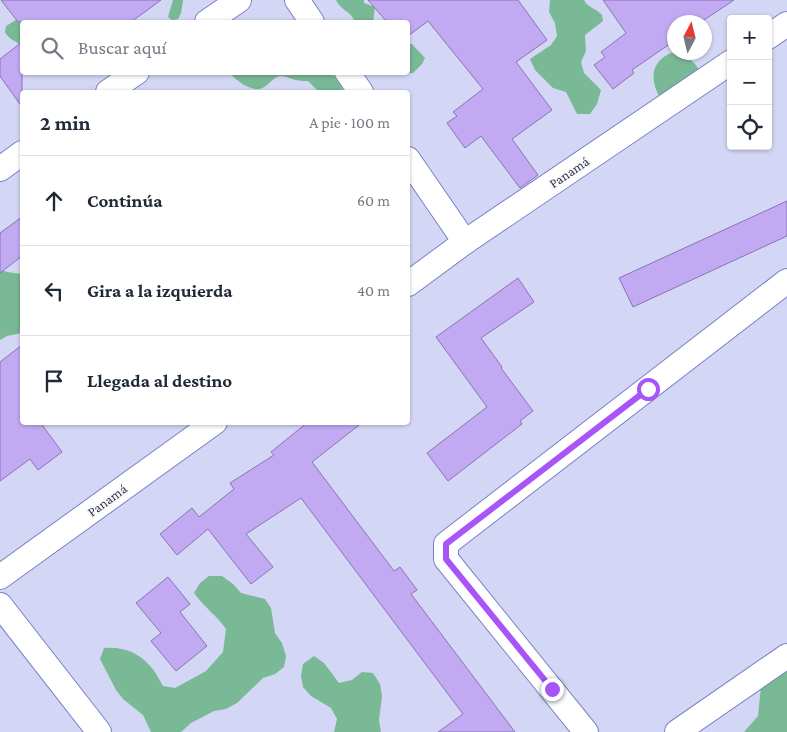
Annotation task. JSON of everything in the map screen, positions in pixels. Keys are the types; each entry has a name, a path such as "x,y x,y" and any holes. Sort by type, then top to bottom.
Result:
{"street":[{"path":"210,20 239,0"},
{"path":"297,0 311,20"},
{"path":"772,34 787,24"},
{"name":"Panamá","path":"410,283 465,242 727,65"},
{"path":"111,90 133,75"},
{"path":"349,75 360,90"},
{"path":"0,169 20,155"},
{"path":"410,163 465,242"},
{"path":"586,732 446,559 446,544 787,281"},
{"name":"Panamá","path":"0,577 211,425"},
{"path":"0,605 99,732"},
{"path":"677,732 787,656"}],"green space":[{"path":"173,0 183,1 178,19 172,20 168,17"},
{"path":"336,0 364,0 364,3 375,7 373,20 354,20"},
{"path":"550,0 584,0 602,15 603,21 585,35 586,51 581,62 584,73 601,90 597,104 590,114 577,114 566,92 553,88 535,70 530,59 551,45 557,36 555,23 549,12"},
{"path":"20,16 37,20 20,20 20,45 8,37 5,32 6,26"},
{"path":"410,44 425,58 413,73 410,73"},
{"path":"667,55 667,60 690,60 700,73 660,98 655,85 654,72 659,61"},
{"path":"232,75 334,75 342,90 317,90 308,81 284,76 275,78 260,89 250,88 236,80"},
{"path":"0,269 20,274 20,333 7,336 0,340"},
{"path":"209,576 222,576 241,593 265,599 271,608 275,633 282,643 286,656 284,667 275,674 263,678 237,703 226,709 214,711 191,723 181,732 151,732 143,715 123,699 116,690 100,659 104,648 123,649 141,657 154,670 163,686 175,688 206,671 223,652 226,629 194,593 200,583"},
{"path":"787,655 787,732 744,732 758,716 761,686"},
{"path":"314,656 324,663 339,683 352,680 362,672 373,673 380,684 382,696 379,720 381,732 334,732 337,719 331,708 311,696 303,687 301,676 303,664"}],"building":[{"path":"1,0 161,0 134,20 20,20 18,22"},
{"path":"368,0 518,0 547,40 516,62 552,110 512,139 538,175 520,188 481,136 465,148 447,123 457,116 453,112 483,89 428,21 410,34 410,20 385,20"},
{"path":"603,0 734,0 712,15 667,15 667,46 632,70 634,73 613,89 594,65 605,57 601,52 626,33"},
{"path":"20,44 22,90 20,90 20,104 0,76 0,59"},
{"path":"787,201 787,236 633,307 619,278"},
{"path":"20,218 20,258 0,273 0,233"},
{"path":"518,278 534,302 481,338 533,411 520,421 522,424 448,481 427,453 487,407 436,337"},
{"path":"20,347 20,425 42,425 62,452 38,470 30,459 0,481 0,362"},
{"path":"304,425 359,425 312,462 394,571 400,567 417,590 411,594 515,732 438,732 463,714 301,498 246,534 273,567 251,584 208,529 177,555 160,534 192,508 199,517 234,489 230,483 274,455 271,452"},
{"path":"168,577 190,604 180,612 207,646 176,671 151,641 161,633 136,603"}],"route":[{"path":"552,689 446,559 446,544 648,389"}]}
